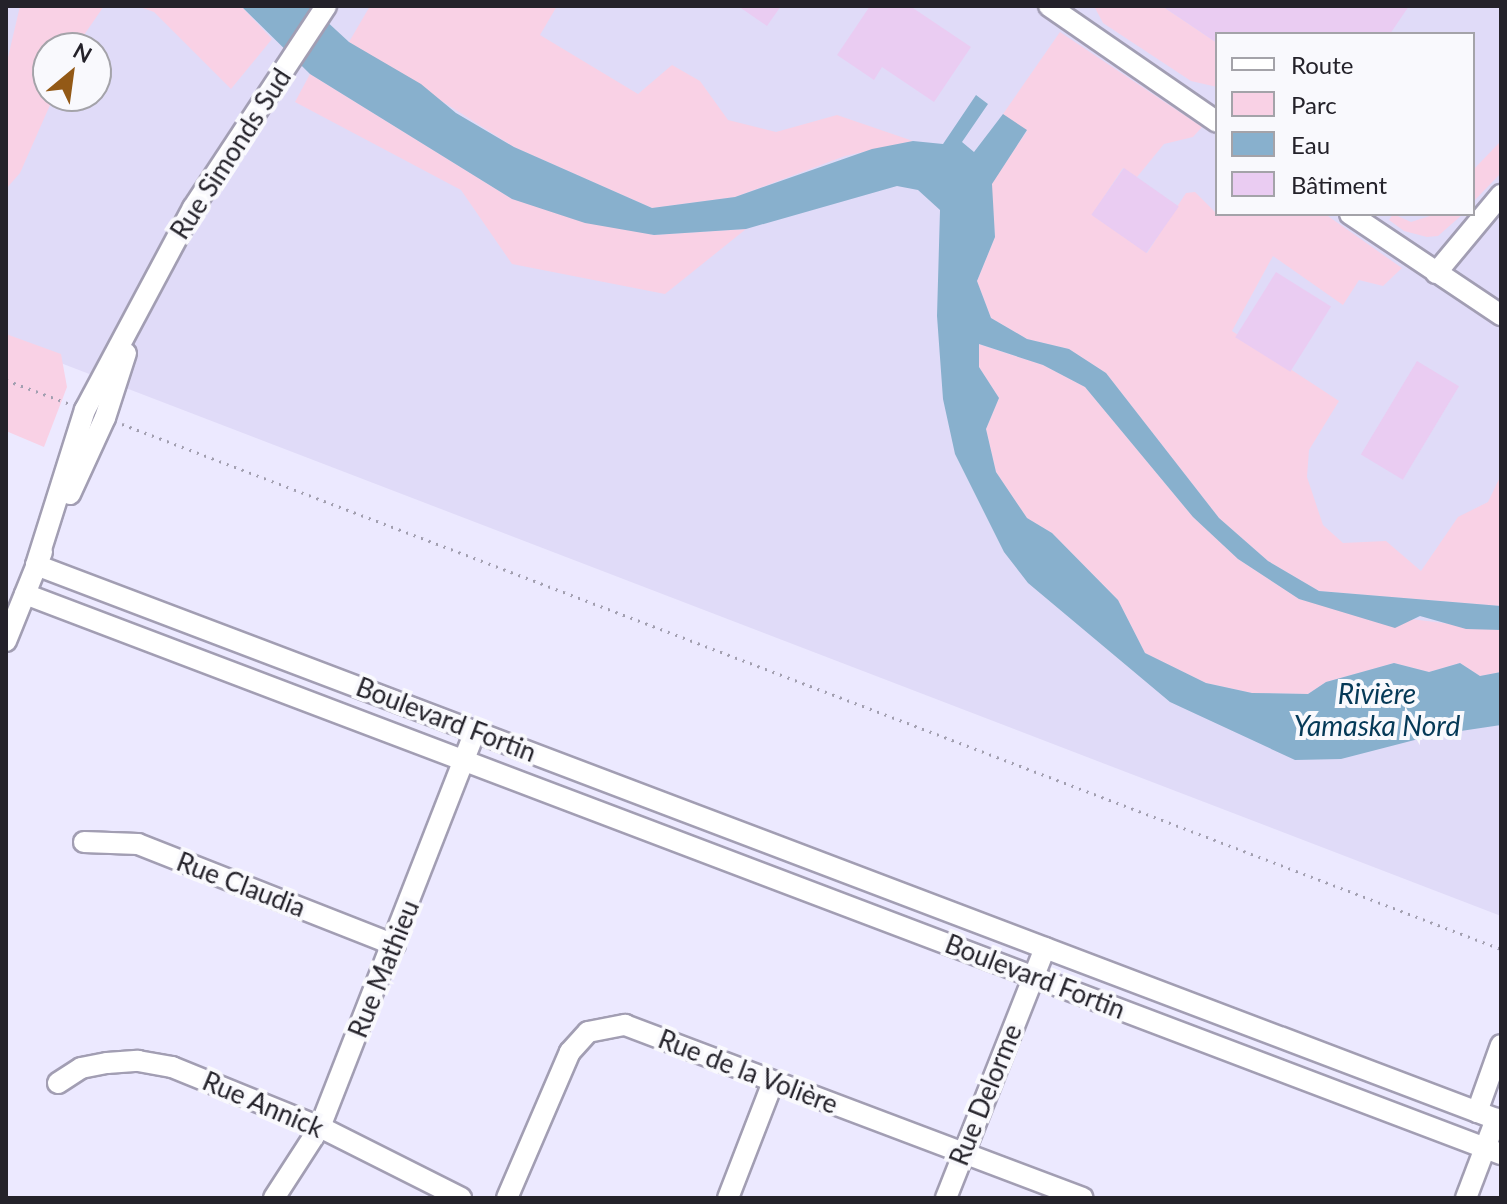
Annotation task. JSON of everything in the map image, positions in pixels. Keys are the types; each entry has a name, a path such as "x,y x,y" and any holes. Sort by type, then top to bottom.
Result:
{"street":[{"name":"Rue Simonds Sud","path":"6,641 36,565 85,410 193,208 326,6"},
{"path":"1061,9 1215,121"},
{"path":"1436,273 1501,195"},
{"path":"1353,216 1501,315"},
{"name":"Rue Simonds Sud","path":"36,565 105,418 141,305"},
{"name":"Boulevard Fortin","path":"36,565 1491,1118"},
{"name":"Boulevard Fortin","path":"25,594 1493,1151"},
{"path":"245,677 256,648"},
{"name":"Rue Mathieu","path":"274,1198 320,1127 395,945 475,732"},
{"path":"625,822 637,793"},
{"name":"Rue Claudia","path":"84,842 138,844 395,945"},
{"path":"821,896 833,867"},
{"name":"Rue Delorme","path":"946,1198 1045,948"},
{"name":"Rue de la Volière","path":"507,1198 570,1052 588,1032 625,1025 1082,1198"},
{"path":"1249,1059 1259,1029"},
{"path":"1466,1198 1493,1151 1491,1118 1501,1045"},
{"name":"Rue Annick","path":"58,1083 81,1068 138,1061 172,1067 320,1127 461,1198"},
{"path":"728,1198 773,1082"}],"path":[{"path":"6,380 85,410"},
{"path":"105,418 1501,949"}],"shaded area":[{"path":"6,6 1501,6 1501,916 6,342"}],"green space":[{"path":"20,6 104,6 86,32 32,32 32,112 47,112 20,173 6,189 6,66"},
{"path":"137,6 241,6 272,39 231,89 154,12"},
{"path":"370,6 557,6 540,35 638,94 672,65 700,81 728,120 776,132 837,115 913,141 845,156 735,197 652,208 514,147 349,42"},
{"path":"1094,6 1162,6 1215,42 1215,87 1191,81 1103,23"},
{"path":"1060,32 1202,127 1193,137 1164,144 1137,177 1123,168 1092,215 1147,253 1186,193 1195,192 1215,212 1215,216 1328,216 1402,268 1383,286 1359,280 1343,305 1273,256 1232,331 1339,401 1309,450 1307,477 1323,525 1343,543 1386,541 1421,571 1458,517 1488,502 1501,475 1501,606 1319,591 1268,561 1219,518 1106,373 1069,349 1027,339 991,318 977,281 995,237 991,184 1027,131 1003,114"},
{"path":"310,74 512,199 654,235 746,229 665,294 512,264 461,190 295,102"},
{"path":"1501,141 1501,173 1475,200 1475,168"},
{"path":"1392,216 1411,222 1430,216 1461,216 1438,236 1427,237 1404,231 1389,220"},
{"path":"6,334 61,354 67,387 44,447 6,431"},
{"path":"978,344 1043,365 1085,387 1193,517 1238,559 1299,599 1345,611 1501,630 1501,672 1480,676 1460,663 1429,672 1394,663 1326,682 1308,694 1252,693 1206,683 1145,653 1118,600 1052,533 1027,518 996,472 986,429 999,398 979,367"}],"water":[{"name":"Rivière Yamaska Nord","path":"241,6 310,6 349,42 421,84 456,113 514,147 652,208 735,197 872,149 913,141 943,144 976,95 988,104 962,142 974,152 1003,114 1027,130 992,184 995,237 977,281 991,318 1027,339 1069,349 1106,373 1219,518 1268,561 1319,591 1501,606 1501,630 1466,629 1420,616 1395,628 1299,599 1238,559 1193,517 1085,387 1043,365 979,344 979,367 999,398 986,429 996,472 1027,518 1052,533 1118,600 1145,653 1206,683 1252,693 1308,694 1326,682 1394,663 1429,672 1460,663 1480,676 1501,672 1501,725 1434,735 1341,759 1295,760 1170,702 1028,583 1004,552 955,454 943,399 937,316 940,210 918,190 897,186 746,229 654,235 585,223 512,199 310,74"}],"building":[{"path":"738,6 781,6 767,26"},
{"path":"870,6 910,6 971,47 934,102 882,67 874,80 837,55"},
{"path":"1162,6 1409,6 1391,32 1215,32 1215,42"},
{"path":"1124,168 1179,206 1146,253 1091,215"},
{"path":"1276,272 1331,306 1290,372 1235,337"},
{"path":"1417,361 1459,386 1403,480 1361,454"}]}
